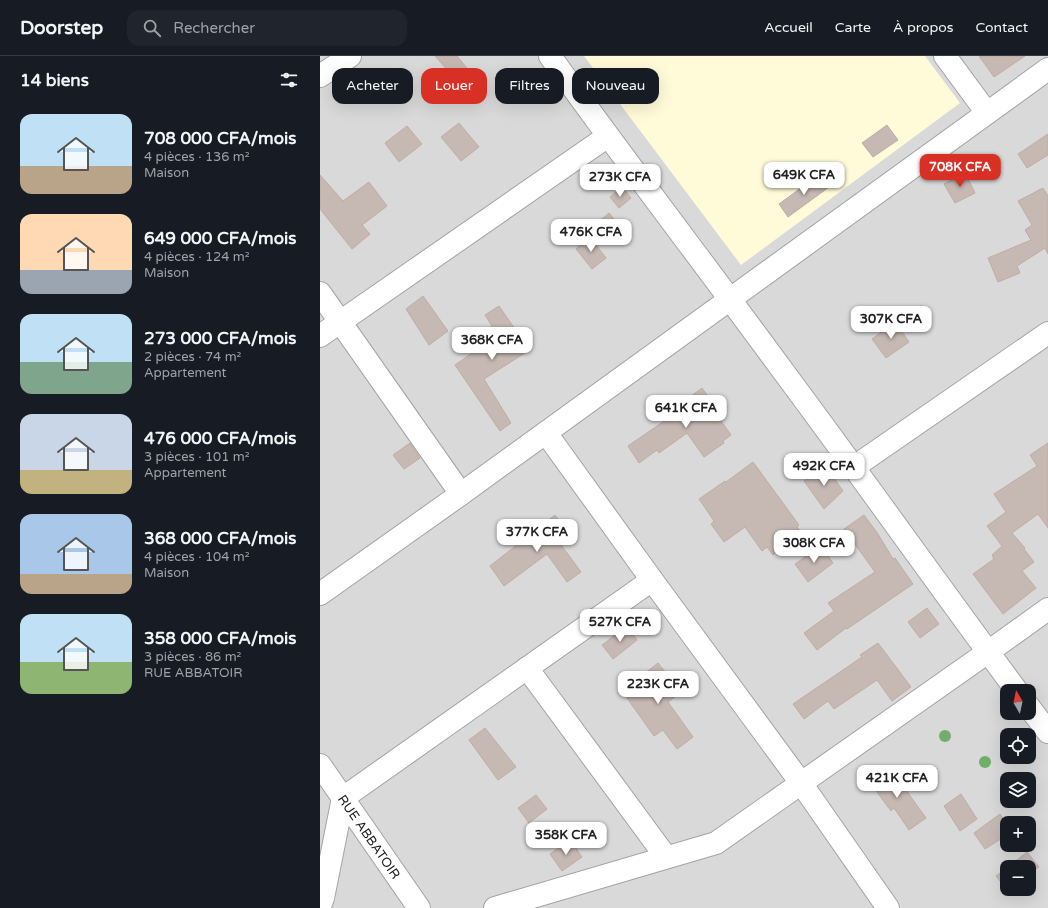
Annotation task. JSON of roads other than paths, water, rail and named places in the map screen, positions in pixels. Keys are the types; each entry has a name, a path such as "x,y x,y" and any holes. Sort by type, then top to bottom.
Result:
{"street":[{"path":"320,76 350,56"},
{"path":"550,56 854,467 1012,684"},
{"path":"945,56 987,113"},
{"path":"320,594 546,433 987,113 1044,79"},
{"path":"320,336 608,136"},
{"path":"320,293 461,494"},
{"path":"854,467 1048,333"},
{"path":"546,433 801,783 888,908"},
{"path":"320,906 323,898 343,798 652,580"},
{"path":"495,908 716,843 1048,609"},
{"path":"527,668 666,857"},
{"path":"1036,716 1048,732"},
{"name":"RUE ABBATOIR","path":"320,766 419,908"}]}
